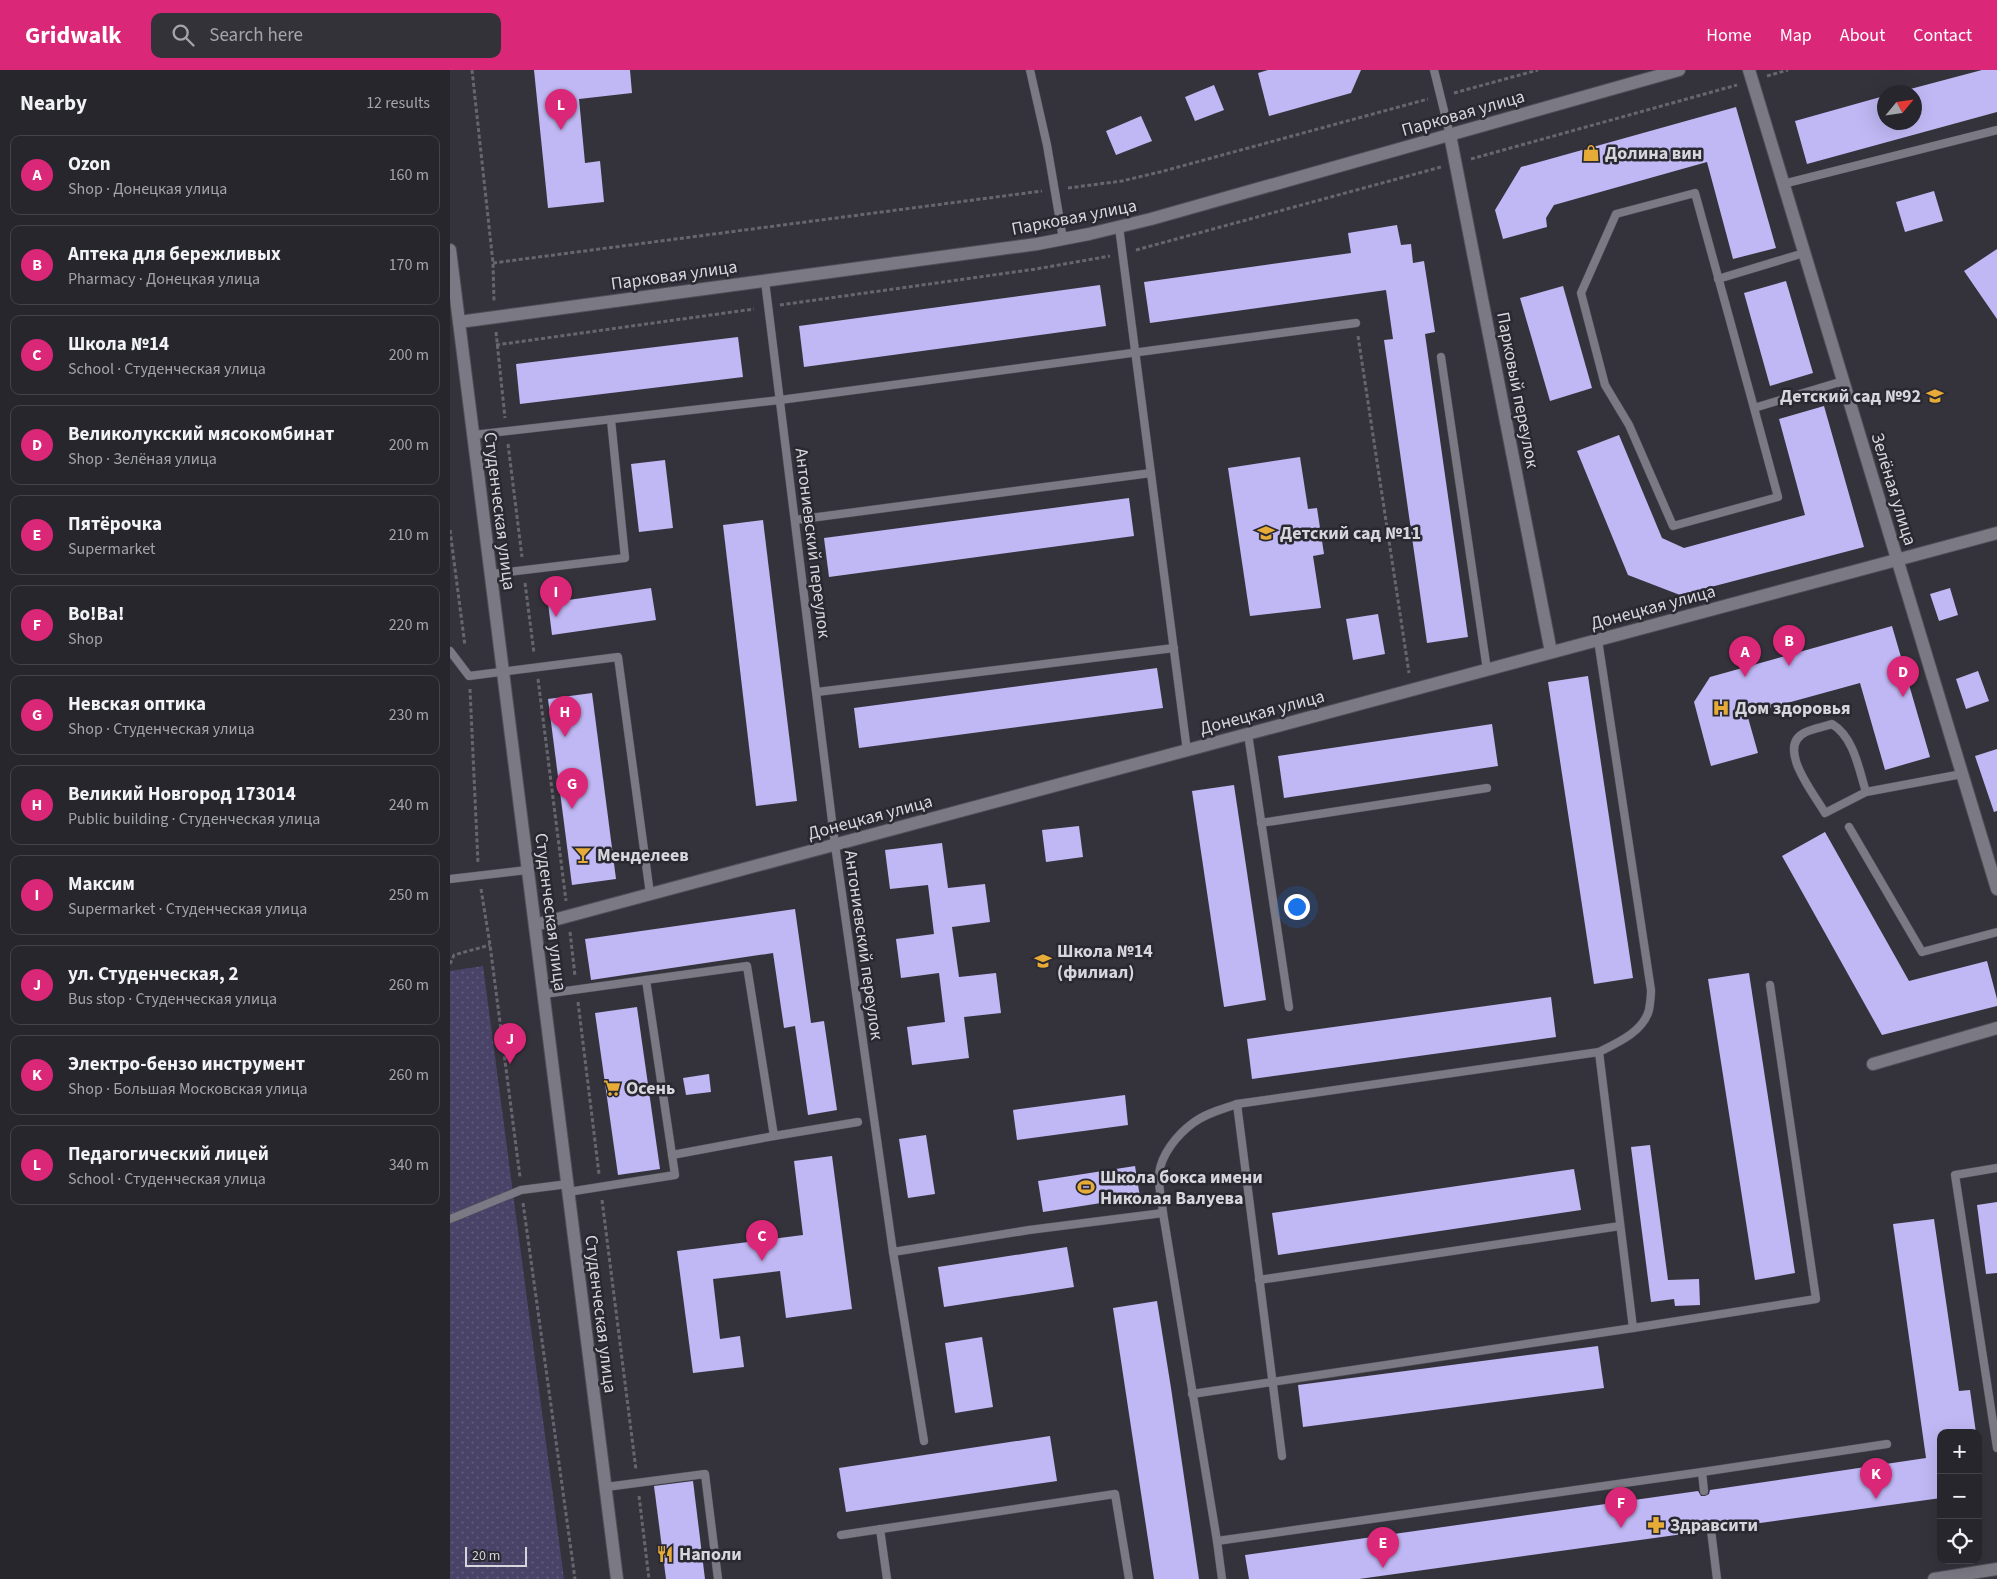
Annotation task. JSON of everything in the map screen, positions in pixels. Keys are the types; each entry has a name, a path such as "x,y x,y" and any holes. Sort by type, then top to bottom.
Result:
{"street":[{"name":"Парковая улица","path":"459,322 1063,239 1119,227 1679,70"},
{"name":"Зелёная улица","path":"1749,70 1997,889"},
{"name":"Парковый переулок","path":"1450,135 1551,652"},
{"name":"Студенческая улица","path":"450,250 617,1579"},
{"name":"Донецкая улица","path":"535,925 1997,533"},
{"path":"1874,1064 1997,1028"},
{"path":"1934,1579 1997,1569"}],"lane":[{"path":"1030,70 1063,239"},
{"path":"1434,70 1450,135"},
{"path":"1783,184 1997,130"},
{"path":"1694,193 1754,408 1778,497 1673,526 1629,425 1605,385 1581,293 1616,214 1694,193"},
{"path":"1119,227 1187,751"},
{"path":"1718,279 1804,253"},
{"name":"Антониевский переулок","path":"765,281 835,845 894,1252 924,1441"},
{"path":"473,435 780,400 1136,354 1356,323"},
{"path":"1441,357 1487,670"},
{"path":"1754,408 1843,381"},
{"path":"491,574 625,558 611,420"},
{"path":"795,520 1151,473"},
{"path":"1222,1579 1159,1176 1167,1151 1194,1122 1237,1104 1599,1052 1622,1041 1641,1025 1648,1012 1651,990 1598,640"},
{"path":"817,692 1174,648"},
{"path":"450,651 469,676 618,657 650,894"},
{"path":"1866,792 1847,737 1840,729 1832,724 1804,732 1793,746 1794,760 1825,813 1866,792 1962,774"},
{"path":"1248,734 1289,1007"},
{"path":"1261,823 1487,788"},
{"path":"1849,827 1922,952 1997,932"},
{"path":"450,880 527,870"},
{"path":"544,994 747,966 774,1136"},
{"path":"450,1218 521,1190 600,1187 674,1175 646,980"},
{"path":"1192,1394 1816,1299 1770,985"},
{"path":"1599,1052 1633,1328"},
{"path":"1237,1104 1282,1456"},
{"path":"672,1154 858,1122"},
{"path":"1997,1168 1955,1175 1997,1448"},
{"path":"894,1252 1029,1230 1164,1213"},
{"path":"1259,1280 1620,1226"},
{"path":"1217,1541 1888,1444"},
{"path":"1702,1472 1704,1491"},
{"path":"606,1487 705,1474 718,1579"},
{"path":"841,1535 1116,1494 1128,1579"},
{"path":"880,1529 887,1579"},
{"path":"1711,1530 1718,1579"}],"path":[{"path":"472,70 493,263 495,317 523,570 568,916 649,1579"},
{"path":"493,263 1122,181 1538,70"},
{"path":"1356,323 1412,690"},
{"path":"450,530 465,647"},
{"path":"469,676 479,875 575,1579"},
{"path":"450,964 454,955 490,946"}],"shaded area":[{"path":"483,966 564,1579 450,1579 450,971"}],"building":[{"path":"534,70 630,70 632,93 579,99 585,163 600,161 604,202 548,208"},
{"path":"1268,70 1361,70 1351,93 1269,116 1258,73"},
{"path":"1982,70 1997,70 1997,112 1807,164 1795,121 1877,98 1877,130 1922,130 1922,86"},
{"path":"1214,85 1224,110 1195,121 1185,97"},
{"path":"1736,107 1776,248 1733,259 1707,162 1554,205 1546,218 1547,227 1503,239 1495,210 1521,167"},
{"path":"1141,116 1152,141 1116,155 1106,131"},
{"path":"1934,191 1943,221 1905,232 1896,202"},
{"path":"1397,225 1401,245 1411,244 1413,263 1424,261 1435,332 1425,334 1468,637 1427,643 1384,340 1393,339 1386,290 1150,323 1144,282 1351,253 1348,233"},
{"path":"1997,249 1997,319 1964,271"},
{"path":"1786,281 1813,373 1770,386 1744,293"},
{"path":"1100,285 1106,326 804,367 799,326"},
{"path":"1563,286 1592,388 1550,401 1520,298"},
{"path":"738,337 743,377 520,404 516,364"},
{"path":"1824,406 1864,547 1680,595 1628,575 1577,451 1619,435 1662,538 1684,548 1805,515 1779,419"},
{"path":"1300,457 1308,509 1317,508 1324,554 1313,556 1321,608 1250,616 1228,468"},
{"path":"665,460 673,528 639,532 631,464"},
{"path":"1129,498 1134,536 829,577 824,538"},
{"path":"763,520 797,801 756,806 723,525"},
{"path":"651,588 656,620 552,635 548,603"},
{"path":"1950,588 1958,615 1939,621 1930,594"},
{"path":"1378,614 1385,654 1353,660 1346,619"},
{"path":"1892,626 1930,757 1885,770 1860,683 1747,714 1758,753 1711,766 1694,702 1710,677"},
{"path":"1157,668 1163,708 859,748 854,708"},
{"path":"1978,671 1989,701 1966,709 1956,679"},
{"path":"1588,676 1633,978 1594,984 1548,682"},
{"path":"592,693 616,879 572,885 548,699"},
{"path":"1492,724 1498,766 1284,798 1278,756"},
{"path":"1997,749 1997,811 1994,812 1975,756"},
{"path":"1234,785 1266,1000 1224,1007 1192,791"},
{"path":"1079,826 1083,857 1046,862 1042,830"},
{"path":"1825,832 1909,981 1987,961 1997,999 1997,1006 1882,1035 1782,856"},
{"path":"942,843 948,888 985,884 990,922 952,927 959,977 996,973 1001,1013 964,1017 969,1058 912,1065 907,1027 945,1022 939,973 901,978 896,939 934,934 928,885 890,889 885,850"},
{"path":"795,909 811,1023 824,1021 837,1110 808,1115 795,1026 784,1028 773,953 591,980 585,939"},
{"path":"1749,973 1795,1273 1755,1280 1708,979"},
{"path":"1551,997 1556,1037 1252,1079 1247,1039"},
{"path":"637,1007 660,1169 618,1175 595,1013"},
{"path":"709,1074 711,1092 686,1095 683,1078"},
{"path":"1125,1095 1128,1125 1017,1140 1013,1110"},
{"path":"926,1135 935,1194 908,1198 899,1139"},
{"path":"1650,1145 1668,1280 1699,1279 1700,1305 1675,1306 1674,1299 1651,1302 1631,1147"},
{"path":"832,1156 852,1309 786,1318 780,1271 713,1279 720,1339 740,1336 744,1367 693,1373 677,1251 803,1235 794,1161"},
{"name":"Школа бокса имени Николая Валуева","path":"1135,1166 1140,1197 1043,1212 1038,1181"},
{"path":"1574,1169 1581,1210 1278,1255 1272,1213"},
{"path":"1997,1202 1997,1273 1986,1274 1977,1205"},
{"path":"1934,1219 1959,1391 1970,1390 1975,1429 1937,1429 1937,1499 1717,1529 1714,1525 1710,1525 1705,1531 1359,1579 1249,1579 1245,1555 1698,1491 1701,1496 1705,1496 1709,1494 1710,1490 1926,1458 1893,1224"},
{"path":"1067,1247 1074,1287 944,1307 938,1267"},
{"path":"1157,1301 1199,1579 1154,1579 1113,1308"},
{"path":"982,1337 993,1407 955,1413 945,1343"},
{"path":"1598,1346 1604,1388 1303,1427 1298,1385"},
{"path":"1050,1436 1057,1481 846,1512 839,1468"},
{"path":"693,1481 705,1579 666,1579 654,1486"}],"place":[{"name":"Педагогический лицей","path":"561,130"},
{"name":"Долина вин","path":"1591,153"},
{"name":"Детский сад №92","path":"1935,396"},
{"name":"Детский сад №11","path":"1266,533"},
{"name":"Максим","path":"556,617"},
{"name":"Аптека для бережливых","path":"1789,666"},
{"name":"Ozon","path":"1745,677"},
{"name":"Великолукский мясокомбинат","path":"1903,697"},
{"name":"Дом здоровья","path":"1721,708"},
{"name":"Великий Новгород 173014","path":"565,737"},
{"name":"Невская оптика","path":"572,809"},
{"name":"Менделеев","path":"583,855"},
{"name":"Школа №14 (филиал)","path":"1043,961"},
{"name":"ул. Студенческая, 2","path":"510,1064"},
{"name":"Осень","path":"612,1088"},
{"name":"Школа бокса имени Николая Валуева","path":"1086,1187"},
{"name":"Школа №14","path":"762,1261"},
{"name":"Электро-бензо инструмент","path":"1876,1499"},
{"name":"Здравсити","path":"1656,1525"},
{"name":"Во!Ва!","path":"1621,1528"},
{"name":"Наполи","path":"665,1554"},
{"name":"Пятёрочка","path":"1383,1568"}]}
